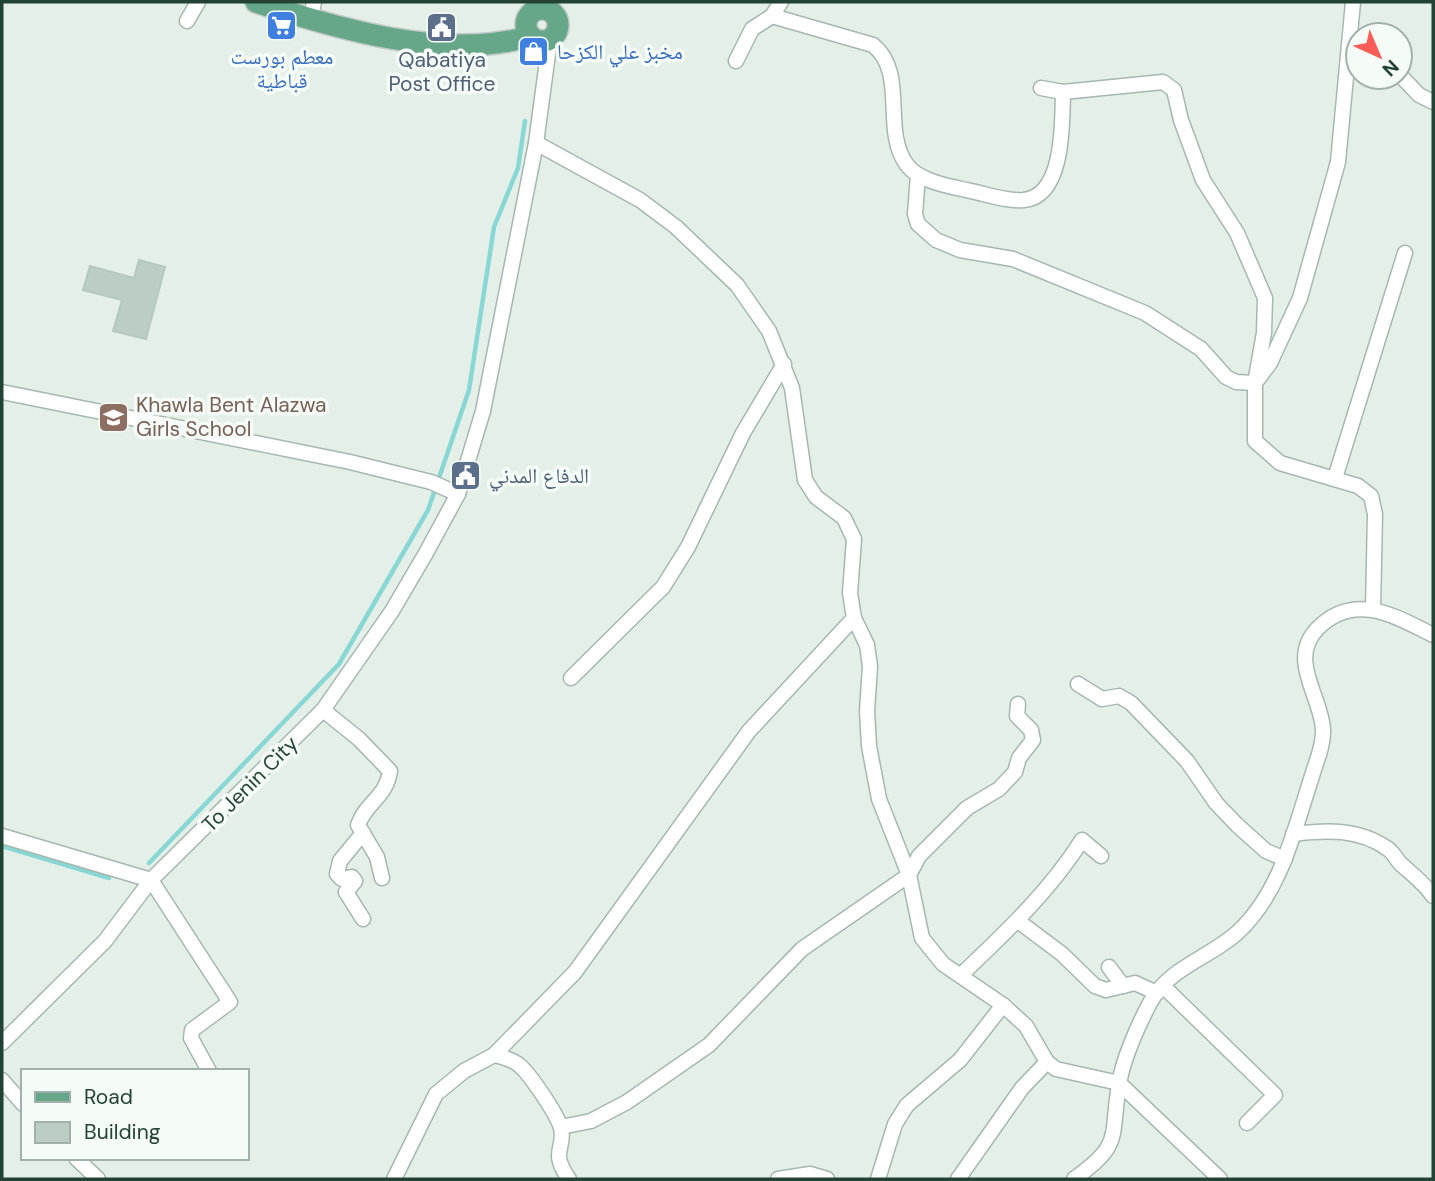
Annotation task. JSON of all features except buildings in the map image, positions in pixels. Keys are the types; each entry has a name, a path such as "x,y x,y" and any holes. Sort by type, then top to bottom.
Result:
{"main road":[{"path":"256,2 313,10 447,46 501,45 549,18"}],"street":[{"path":"187,21 198,2"},
{"path":"736,61 752,29 772,16 781,2"},
{"path":"1353,2 1353,21"},
{"path":"772,16 873,45 880,50 887,61 891,78 893,127 906,164 918,175 957,188 1011,199 1034,197 1042,191 1056,166 1061,142 1063,92"},
{"name":"To Jenin City","path":"2,1043 60,989 105,941 151,880 323,710 392,611 458,494 483,411 536,143 549,18"},
{"path":"1041,88 1063,92 1163,82 1174,90 1181,120 1203,180 1237,233 1265,298 1264,333 1255,383 1255,441 1280,463 1358,486 1373,503 1373,609"},
{"path":"1414,90 1433,102"},
{"path":"1255,383 1270,363 1300,298 1338,162 1347,91"},
{"path":"536,143 640,200 676,226 737,285 769,331 792,388 805,480 816,497 844,518 854,539 850,593 854,618 867,645 869,746 879,799 909,875 922,938 943,964 1003,1005 1026,1026 1047,1062 1056,1069 1119,1083 1220,1179"},
{"path":"918,175 915,214 918,224 936,240 960,250 1013,259 1145,313 1201,349 1226,377 1236,382 1255,383"},
{"path":"1335,478 1405,253"},
{"path":"571,678 663,587 688,547 743,433 784,364"},
{"path":"2,392 350,462 431,482 458,494"},
{"path":"1074,1179 1108,1151 1116,1122 1119,1083 1143,1018 1160,989 1192,961 1219,948 1247,922 1268,895 1284,859 1324,730 1308,682 1307,648 1318,628 1337,615 1354,608 1373,609 1433,635"},
{"path":"394,1179 436,1094 464,1071 494,1055 575,972 749,731 854,618"},
{"path":"1078,684 1102,699 1119,696 1131,703 1187,761 1216,803 1237,825 1266,851 1284,859"},
{"path":"561,1128 591,1121 626,1102 709,1045 802,949 909,875 919,856 967,808 999,789 1016,772 1019,758 1033,740 1031,730 1017,716 1017,704"},
{"path":"323,710 359,739 390,771 383,794 361,817 358,825 377,857 382,878"},
{"path":"1293,834 1346,831 1364,836 1390,850 1400,864 1420,878 1433,896"},
{"path":"362,834 340,861 338,874 342,879 352,877 355,881 346,892 363,919"},
{"path":"2,836 151,880 230,1002 191,1030 191,1038 208,1069"},
{"path":"961,975 1018,920 1066,864 1082,840 1101,856"},
{"path":"1018,920 1062,954 1095,986 1106,990 1135,983 1160,989 1275,1095 1247,1123"},
{"path":"1109,967 1123,986"},
{"path":"878,1179 895,1124 907,1105 960,1060 1003,1005"},
{"path":"494,1055 519,1065 534,1082 561,1128 558,1154 560,1166 569,1179"},
{"path":"958,1179 1022,1088 1047,1062"},
{"path":"2,1080 21,1102"},
{"path":"78,1160 98,1179"},
{"path":"778,1179 810,1174 827,1179"}],"waterway":[{"path":"149,863 339,664 428,510 469,390 494,227 518,168 525,121"},
{"path":"2,846 109,878"}],"place":[{"name":"معطم بورست قباطية","path":"282,25"},
{"name":"Qabatiya Post Office","path":"442,28"},
{"name":"مخبز علي الكزحا","path":"534,52"},
{"name":"Khawla Bent Alazwa Girls School","path":"113,417"},
{"name":"الدفاع المدني","path":"466,476"}]}
